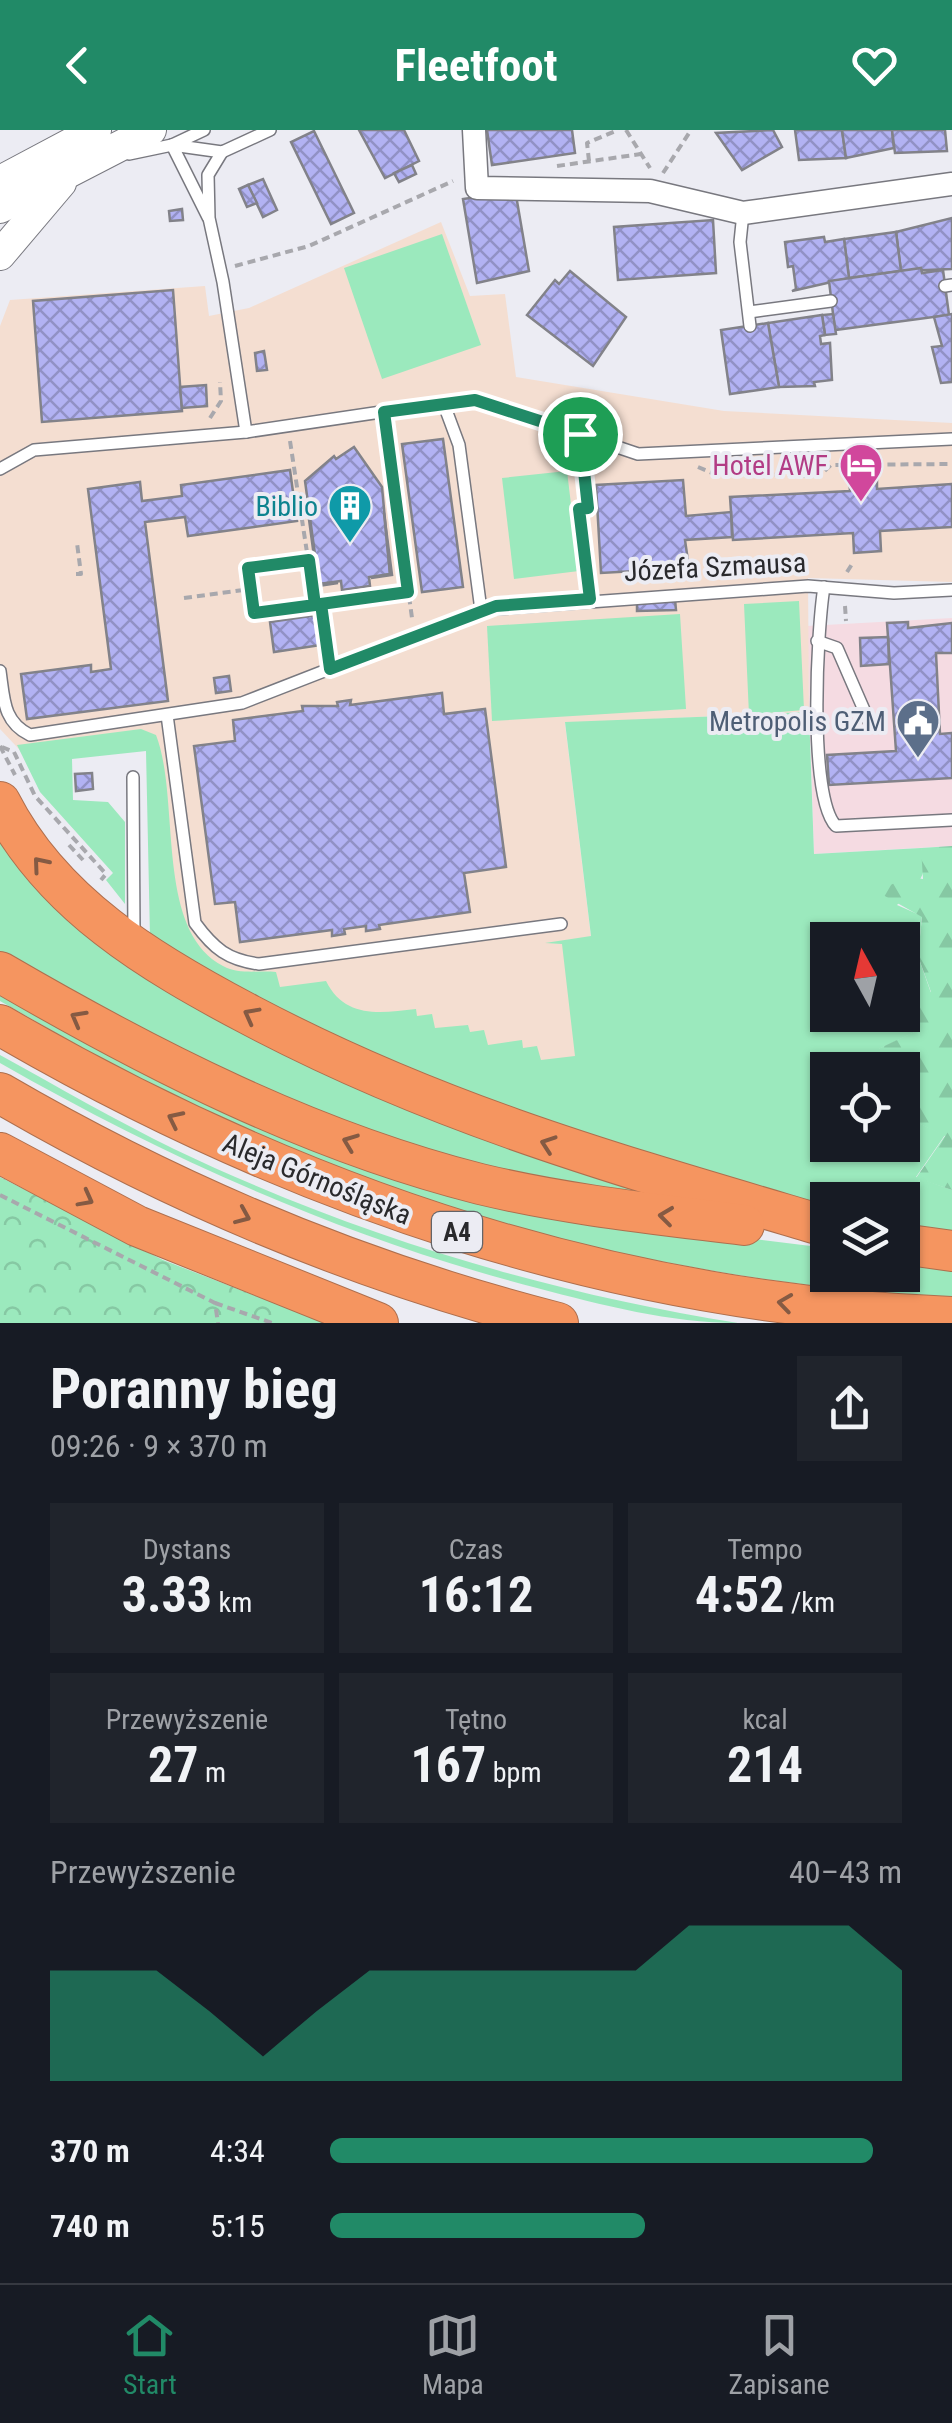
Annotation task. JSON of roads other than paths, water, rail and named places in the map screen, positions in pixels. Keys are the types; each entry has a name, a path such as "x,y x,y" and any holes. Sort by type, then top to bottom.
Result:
{"highway":[{"path":"0,802 16,833 92,918 208,993 331,1058 480,1120 674,1185 810,1222"},
{"path":"0,972 198,1079 419,1167 534,1196 615,1210 810,1233"},
{"name":"Aleja Górnośląska","path":"0,1025 219,1140 354,1196 475,1237 699,1290 800,1305 952,1316"},
{"name":"A4","path":"0,1094 161,1179 267,1226 371,1266 558,1323"},
{"path":"0,1152 136,1226 378,1323"},
{"path":"920,1247 952,1251"}],"main road":[{"path":"0,182 96,130"},
{"path":"0,208 82,165 161,138"},
{"path":"0,255 82,165"}],"street":[{"path":"474,130 478,188 650,191 743,213 952,184"}],"lane":[{"path":"161,138 204,130"},
{"path":"246,432 209,218 208,175 222,152 270,130"},
{"path":"161,138 222,152"},
{"path":"161,138 209,218"},
{"path":"743,213 740,242 749,319 831,301"},
{"path":"0,469 34,450 246,432 475,400 638,454 952,439"},
{"path":"443,402 459,444 481,610"},
{"path":"824,587 818,641 819,752 827,816 836,826 952,820"},
{"name":"Józefa Szmausa","path":"0,671 8,730 30,735 242,703 481,610 590,599 824,587 894,593 952,590"},
{"path":"818,641 837,648 870,726"},
{"path":"168,715 195,923 212,946 234,961 259,964 561,924"},
{"path":"132,777 134,946"}],"place":[{"name":"Hotel AWF","path":"861,503"},
{"name":"Biblio","path":"350,544"},
{"name":"Metropolis GZM","path":"918,759"}]}
